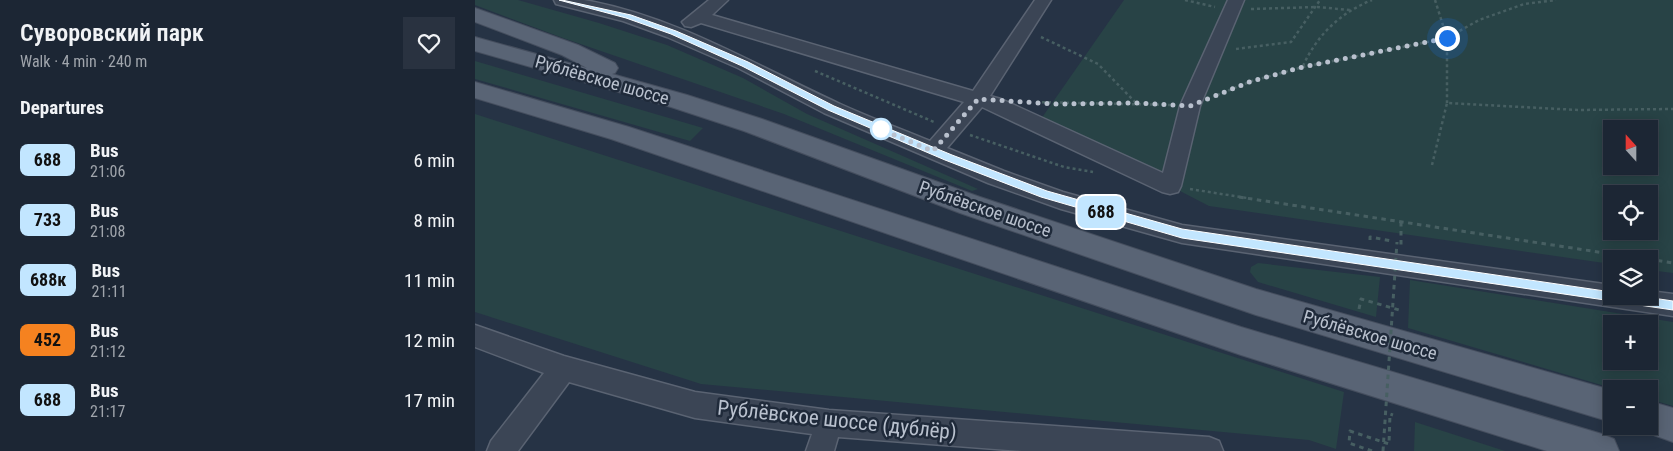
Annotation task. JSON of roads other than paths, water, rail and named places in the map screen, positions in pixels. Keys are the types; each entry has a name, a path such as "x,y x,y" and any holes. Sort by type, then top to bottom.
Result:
{"main road":[{"path":"475,14 569,50 679,101"},
{"name":"Рублёвское шоссе","path":"475,44 679,101 753,125 970,205 1256,302 1603,404"},
{"path":"475,90 620,133 1241,341 1601,451"},
{"path":"1658,420 1673,424"}],"street":[{"path":"562,0 629,17 673,33 745,64 831,108 996,177 1061,200 1182,234 1603,295"},
{"path":"673,33 701,17 720,0"},
{"path":"933,151 978,99 1043,0"},
{"path":"701,17 994,104 1170,186 1190,106 1234,5"},
{"path":"1658,303 1673,305"},
{"name":"Рублёвское шоссе (дублёр)","path":"475,336 564,368 695,405 829,423 1209,451"},
{"path":"501,451 564,368"},
{"path":"820,451 829,423"}]}
